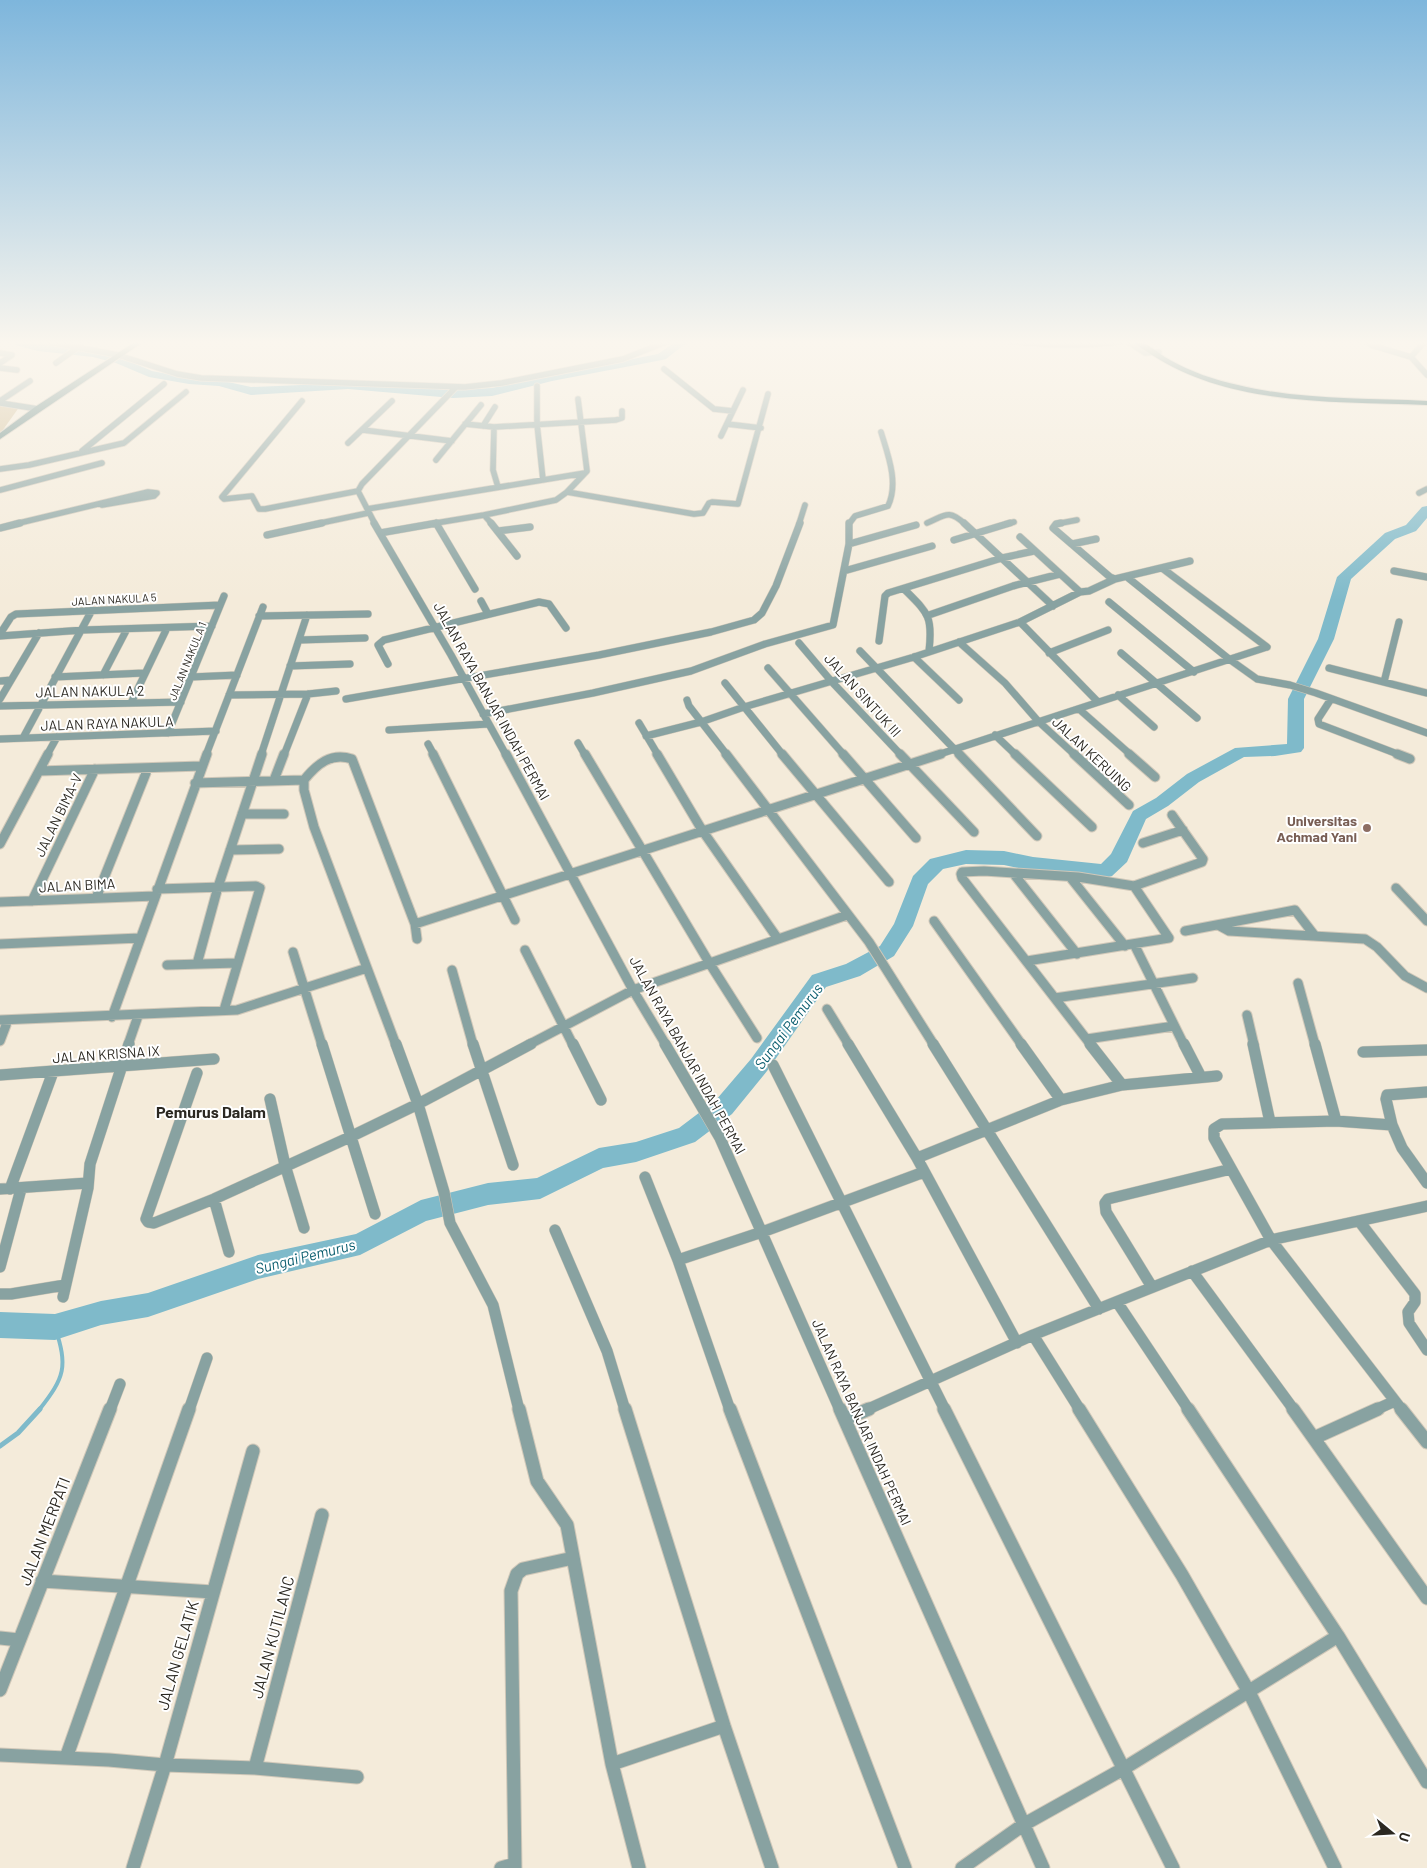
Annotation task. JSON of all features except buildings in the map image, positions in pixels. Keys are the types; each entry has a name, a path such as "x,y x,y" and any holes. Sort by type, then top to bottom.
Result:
{"street":[{"path":"0,437 13,427"},
{"path":"80,452 111,427"},
{"path":"0,469 29,465 124,443 143,427"},
{"path":"280,427 222,497 252,496 259,509 264,509 358,491 362,484 416,427"},
{"path":"348,443 366,427"},
{"path":"436,460 463,427"},
{"path":"494,427 493,470 498,487"},
{"path":"537,427 543,480"},
{"path":"380,534 552,501 567,492 588,468 582,427"},
{"path":"721,436 725,427"},
{"path":"567,492 694,514 703,513 709,503 712,502 738,504 761,428 754,427"},
{"path":"363,430 452,441"},
{"path":"482,714 691,671 765,644 828,628 835,622 848,544 849,523 855,516 888,506 892,499 891,467 881,432"},
{"path":"0,490 102,463"},
{"path":"267,535 368,511 584,473"},
{"path":"1419,493 1427,489"},
{"name":"JALAN RAYA BANJAR INDAH PERMAI","path":"358,491 380,534 451,655 571,872 633,990 720,1138 1043,1868"},
{"path":"0,528 102,505 123,503 154,496 157,493 148,492 116,499 102,505"},
{"path":"346,699 464,681 660,643 711,632 758,618 779,580 792,551 805,505"},
{"path":"927,523 952,514 1053,606"},
{"path":"484,515 517,556"},
{"path":"1077,520 1056,524 1052,527 1110,577 1115,579"},
{"path":"954,540 1014,522"},
{"path":"436,523 474,589"},
{"path":"848,544 916,525"},
{"path":"498,531 530,527"},
{"path":"1020,538 1080,592"},
{"path":"1072,544 1096,538"},
{"path":"844,571 932,546"},
{"path":"879,641 885,596 888,593 1002,558 1034,551"},
{"path":"646,736 700,722 790,693 914,657 1020,622 1080,592 1089,592 1115,579 1190,561"},
{"path":"415,924 1267,647 1162,568"},
{"path":"1394,571 1427,577"},
{"path":"929,615 1028,582 1060,574"},
{"path":"1127,577 1229,659 1257,679 1290,685 1316,693 1427,733"},
{"path":"904,589 929,615 931,632 928,651"},
{"name":"JALAN NAKULA 1","path":"168,733 224,596"},
{"path":"481,601 488,614"},
{"path":"388,664 378,645 380,643 488,614 544,602 549,604 566,628"},
{"path":"1109,602 1194,672"},
{"name":"JALAN NAKULA 5","path":"9,618 16,614 220,605"},
{"path":"112,1017 195,784 262,607"},
{"path":"23,738 92,610"},
{"path":"259,616 368,614"},
{"path":"197,964 218,887 307,615"},
{"path":"0,620 9,618"},
{"path":"0,635 9,618"},
{"path":"1020,622 1098,702"},
{"path":"1384,682 1399,622"},
{"path":"0,635 82,630 212,626"},
{"path":"131,703 166,628"},
{"path":"103,675 127,629"},
{"path":"1049,652 1108,630"},
{"path":"0,699 39,633"},
{"path":"300,640 365,638"},
{"name":"JALAN KERUING","path":"958,642 1005,683 1038,721 1129,805"},
{"name":"JALAN SINTUK III","path":"799,643 832,682 974,832"},
{"path":"860,651 1037,836"},
{"path":"1121,653 1197,718"},
{"path":"914,657 958,700"},
{"path":"290,666 350,664"},
{"path":"768,668 916,838"},
{"path":"1329,668 1427,693"},
{"path":"55,677 144,673"},
{"path":"191,677 237,674"},
{"path":"0,681 11,680"},
{"path":"725,683 814,794 889,882"},
{"path":"229,695 282,695 336,691"},
{"path":"274,780 308,694"},
{"path":"1118,695 1154,727"},
{"path":"1331,699 1318,720 1319,724 1410,759"},
{"path":"687,700 700,722 869,942 1099,1309"},
{"name":"JALAN NAKULA 2","path":"0,706 180,702"},
{"path":"1079,709 1155,777"},
{"path":"639,723 702,830 778,939"},
{"path":"389,730 488,724"},
{"name":"JALAN RAYA NAKULA","path":"1,741 23,738 216,732"},
{"path":"995,735 1092,827"},
{"path":"1,842 57,737"},
{"path":"428,744 515,920"},
{"path":"578,744 644,851 710,964 757,1038"},
{"path":"417,939 415,924 352,759 346,756 322,760 304,780 304,790 314,827 418,1104 444,1192 450,1223 493,1305 537,1481 567,1525 612,1764 639,1868"},
{"path":"39,771 202,766"},
{"path":"96,898 148,768"},
{"name":"JALAN BIMA-V","path":"32,901 95,769"},
{"path":"195,784 304,780"},
{"path":"242,814 284,814"},
{"path":"1122,1085 962,878 961,874 968,871 1070,877 1114,881 1134,886 1202,862 1203,859 1172,815"},
{"path":"1143,843 1183,830"},
{"path":"230,850 279,849"},
{"path":"1012,874 1077,954"},
{"path":"1070,877 1129,945 1152,983 1201,1077"},
{"name":"JALAN BIMA","path":"0,902 96,898 218,887 256,886 260,888 237,963"},
{"path":"1027,961 1169,938 1134,886"},
{"path":"1396,888 1427,921"},
{"path":"1185,931 1295,910 1315,936"},
{"path":"197,1073 146,1221 154,1223 214,1199 350,1137 418,1104 633,990 847,915"},
{"path":"934,921 1061,1100"},
{"path":"1218,925 1229,931 1365,939 1376,947 1405,976 1427,988"},
{"path":"0,944 140,938"},
{"path":"525,950 601,1100"},
{"path":"293,952 375,1214"},
{"path":"167,964 237,963 224,1010"},
{"path":"0,1041 4,1020 138,1016 248,1007 367,968"},
{"path":"452,970 480,1070 513,1165"},
{"path":"1055,998 1193,978"},
{"path":"1298,983 1336,1121"},
{"path":"827,1009 917,1158 1017,1343"},
{"path":"1247,1015 1270,1122"},
{"path":"63,1297 88,1188 90,1164 138,1016"},
{"path":"1087,1039 1174,1026"},
{"path":"1363,1052 1427,1050"},
{"name":"JALAN KRISNA IX","path":"0,1075 214,1059"},
{"path":"773,1065 1173,1868"},
{"path":"0,1267 11,1189 54,1072"},
{"path":"917,1158 1061,1100 1122,1085 1216,1076"},
{"path":"1427,1092 1387,1094 1386,1099 1392,1125 1402,1148 1427,1183"},
{"path":"270,1099 285,1165 304,1228"},
{"path":"1392,1125 1336,1121 1222,1124 1214,1129 1214,1138 1271,1240 1427,1442"},
{"path":"1152,1287 1106,1212 1105,1203 1108,1199 1231,1169"},
{"path":"678,1260 762,1232 924,1172"},
{"path":"645,1177 678,1260 731,1413 905,1868"},
{"path":"11,1189 87,1183"},
{"path":"214,1199 230,1252"},
{"path":"845,1419 912,1391 930,1381 1033,1335 1271,1240 1427,1206"},
{"path":"1359,1221 1414,1294 1415,1302 1408,1312 1409,1323 1427,1350"},
{"path":"555,1230 607,1351 724,1726 772,1868"},
{"path":"1192,1271 1314,1438 1427,1598"},
{"path":"0,1294 65,1285"},
{"path":"1117,1302 1338,1636 1426,1777"},
{"path":"1033,1335 1182,1575 1249,1692 1335,1868"},
{"path":"66,1758 207,1358"},
{"name":"JALAN MERPATI","path":"0,1690 120,1384"},
{"path":"1314,1438 1395,1401"},
{"name":"JALAN GELATIK","path":"133,1868 165,1765 253,1451"},
{"name":"JALAN KUTILANC","path":"255,1768 322,1515"},
{"path":"510,1866 512,1582 517,1574 524,1569 573,1558"},
{"path":"42,1581 213,1592"},
{"path":"962,1868 1023,1825 1124,1769 1338,1636"},
{"path":"0,1638 19,1640"},
{"path":"612,1764 724,1726"},
{"path":"0,1755 165,1765 255,1768 357,1777"}],"shaded area":[{"path":"0,427 5,427 0,434"}],"waterway":[{"name":"Sungai Pemurus","path":"0,1325 55,1327 101,1313 148,1305 258,1267 360,1244 421,1211 488,1194 540,1188 599,1158 636,1152 687,1135 724,1107 759,1065 819,981 853,970 887,951 903,926 920,881 937,864 966,857 1004,858 1033,864 1105,871 1120,857 1122,848 1139,815 1162,802 1193,778 1241,752 1275,751 1295,748 1296,699 1326,639 1344,577 1390,536 1411,528 1427,510"},
{"path":"39,1410 54,1389 62,1371 62,1352 55,1327"},
{"path":"0,1446 18,1433 40,1409"}],"place":[{"name":"Universitas Achmad Yani","path":"1367,828"}],"district":[{"name":"Pemurus Dalam","path":"211,1111"}]}
